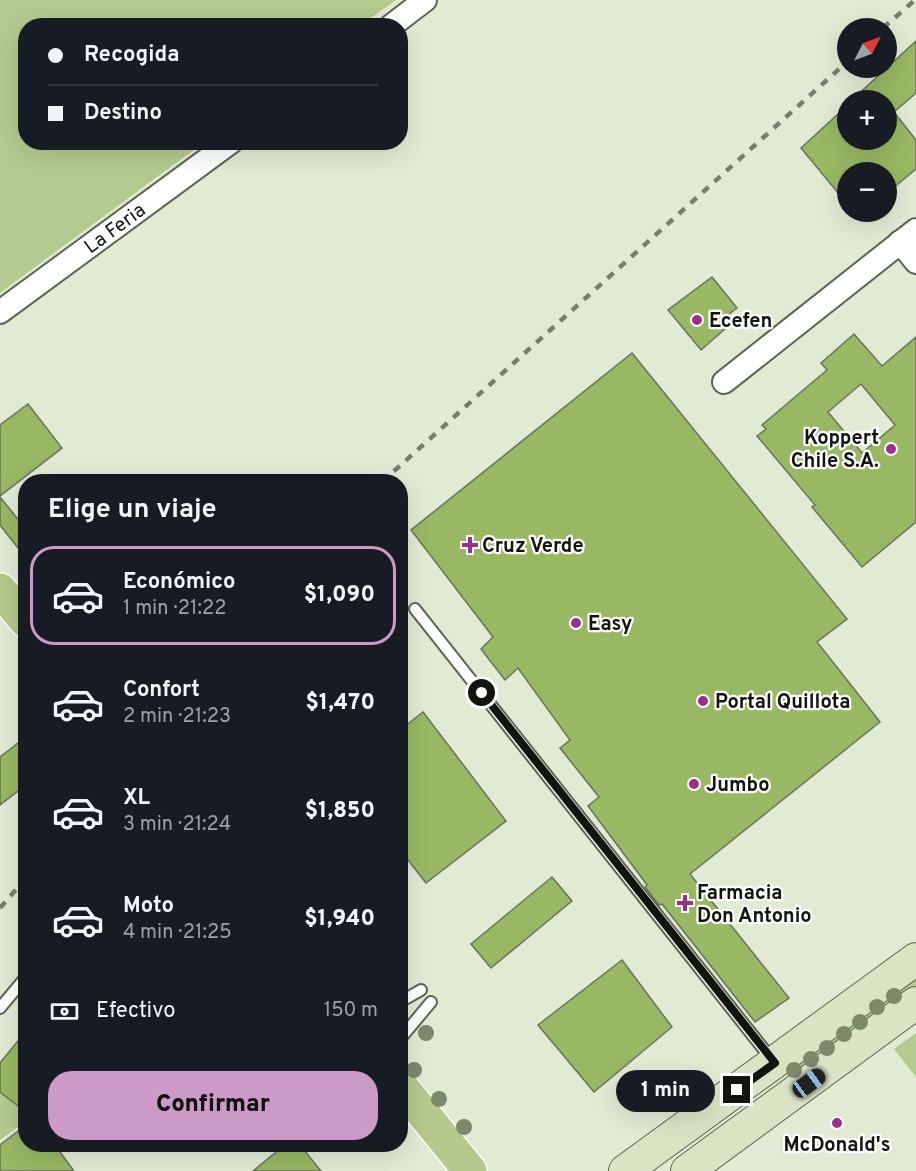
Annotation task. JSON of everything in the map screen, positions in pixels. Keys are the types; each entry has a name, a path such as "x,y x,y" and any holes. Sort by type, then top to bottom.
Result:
{"main road":[{"path":"0,590 18,611"},
{"path":"408,1095 465,1170"}],"street":[{"path":"401,18 425,0"},
{"name":"La Feria","path":"0,312 220,150"},
{"path":"724,382 908,236 916,262"},
{"path":"625,1171 916,959"},
{"path":"687,1171 916,1003"},
{"path":"775,1063 784,1077 791,1096"}],"lane":[{"path":"415,609 775,1063"},
{"path":"0,1008 18,986"},
{"path":"408,997 421,990"},
{"path":"408,1029 431,1002"}],"green space":[{"path":"0,0 396,0 371,18 18,18 18,150 194,150 0,293"},
{"path":"916,971 916,989 796,1078 788,1066"},
{"path":"916,1033 916,1077 894,1049"},
{"path":"0,1092 18,1106 18,1127 0,1140"}],"building":[{"path":"916,41 916,93 897,109 897,90 863,90 876,78 897,78 897,59"},
{"path":"837,115 837,150 897,150 897,116 916,140 916,169 897,185 897,162 837,162 837,192 801,148"},
{"name":"Ecefen","path":"712,277 737,308 719,322 725,329 701,350 668,310"},
{"path":"854,334 882,366 916,337 916,522 862,567 812,507 815,505 757,436 766,429 762,425 827,370 821,363","holes":["861,384 895,425 862,453 828,412"]},
{"name":"Portal Quillota","path":"632,353 847,619 817,642 880,722 690,874 789,998 755,1022 662,904 659,905 645,887 647,885 588,806 599,797 560,748 570,740 518,668 505,680 481,649 493,637 411,530"},
{"path":"28,404 62,448 28,474 18,474 18,482 0,496 0,425"},
{"path":"0,497 18,519 18,548 0,525"},
{"path":"423,712 506,821 426,883 408,860 408,724"},
{"path":"18,743 18,791 0,805 0,757"},
{"path":"552,877 572,901 491,968 471,944"},
{"path":"622,960 672,1027 594,1092 538,1025"},
{"path":"18,1041 18,1106 0,1092 0,1063"},
{"path":"18,1131 18,1152 60,1152 74,1171 0,1171 0,1145"},
{"path":"276,1152 306,1152 321,1171 253,1171"}],"railway":[{"path":"894,18 915,0"},
{"path":"391,474 837,71"},
{"path":"0,908 18,887"}],"place":[{"name":"Ecefen","path":"697,320"},
{"name":"Koppert Chile S.A.","path":"891,449"},
{"name":"Cruz Verde","path":"470,545"},
{"name":"Easy","path":"576,623"},
{"name":"Portal Quillota","path":"703,701"},
{"name":"Jumbo","path":"694,784"},
{"name":"Farmacia Don Antonio","path":"685,903"},
{"name":"McDonald's","path":"837,1123"}],"route":[{"path":"482,693 775,1063 737,1090"}]}
